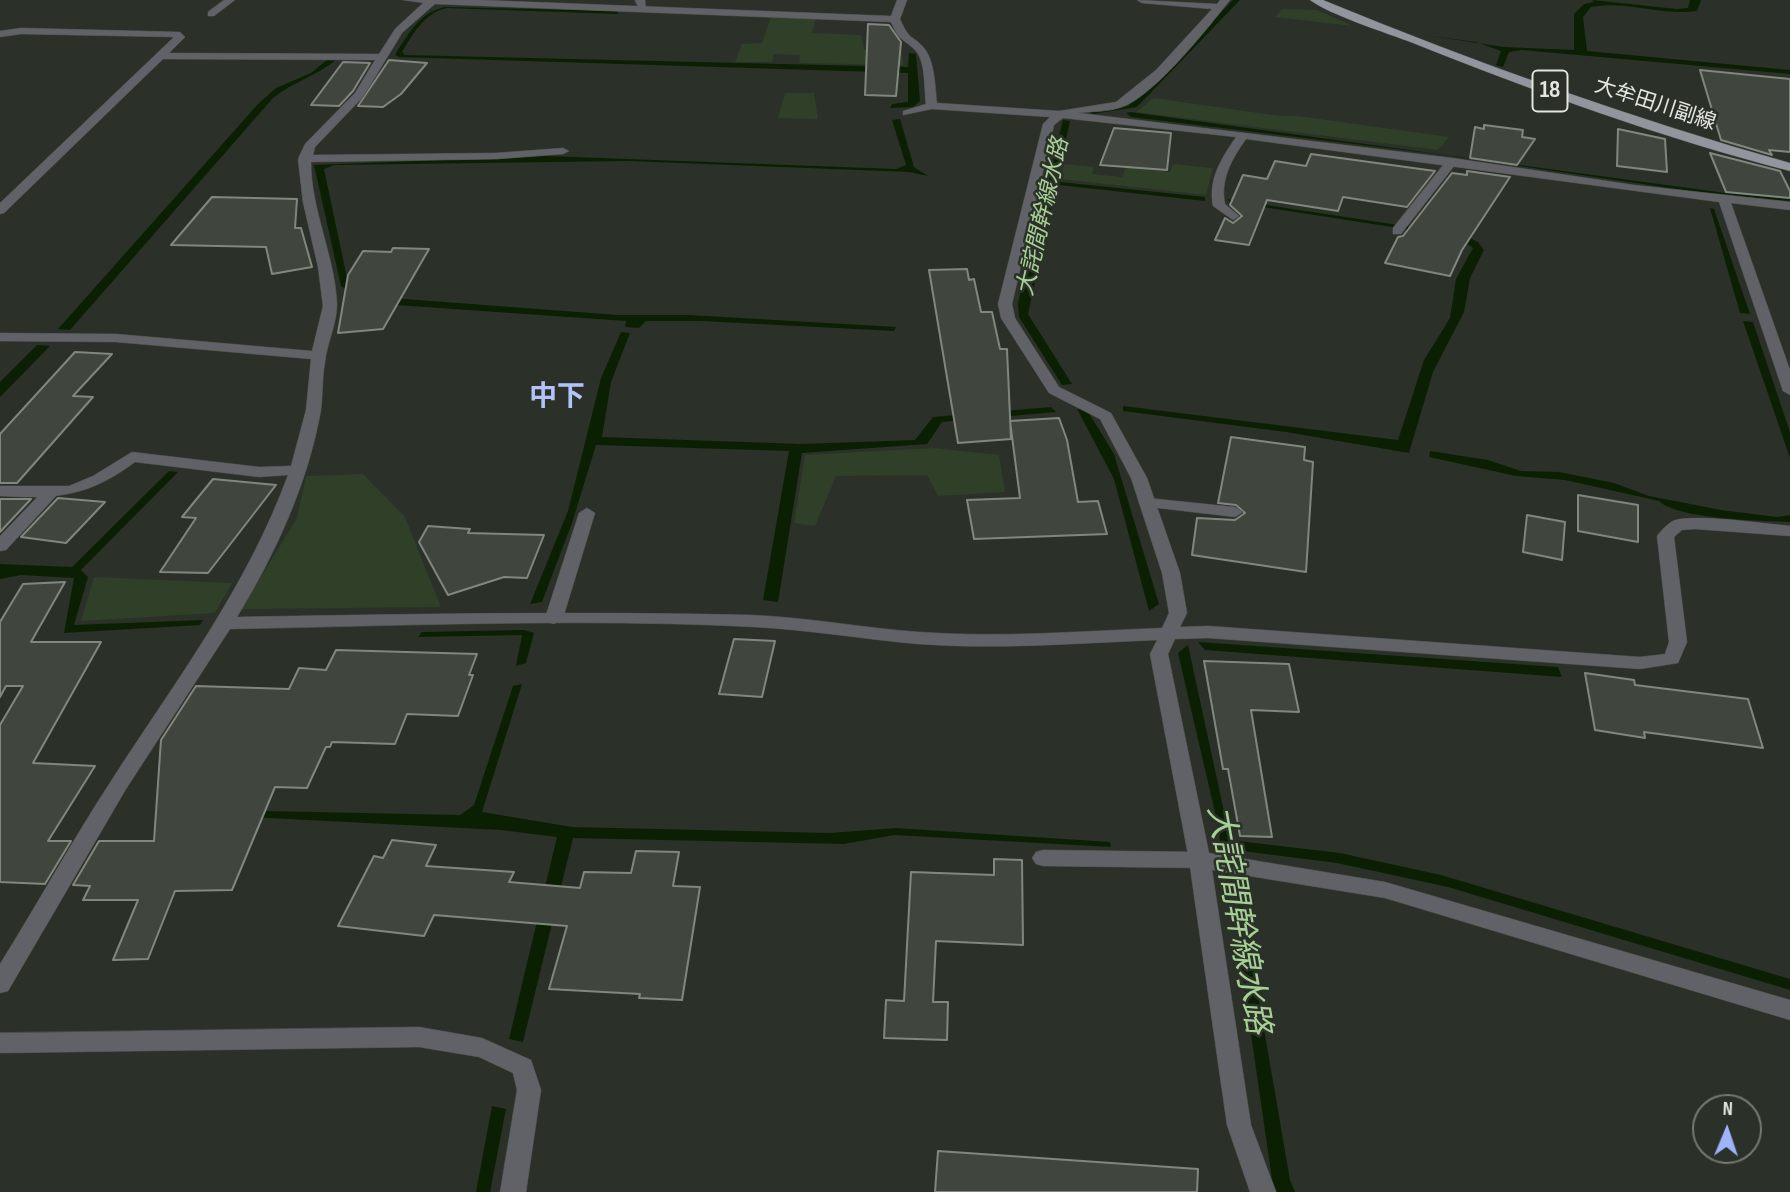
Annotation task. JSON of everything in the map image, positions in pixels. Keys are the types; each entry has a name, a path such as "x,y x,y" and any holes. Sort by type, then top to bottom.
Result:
{"main road":[{"name":"大牟田川副線","path":"1315,0 1480,67 1584,103 1790,167"}],"street":[{"path":"211,14 230,0"},
{"path":"408,0 642,5 895,19"},
{"path":"902,0 895,19 903,38 920,49 925,58 932,106"},
{"path":"1142,0 1222,3"},
{"path":"0,984 117,787 224,623 264,554 284,511 298,470 313,410 318,355 330,308 326,267 305,184 304,159 309,146 369,81 380,57 398,31 433,1"},
{"path":"1222,3 1207,24 1144,87 1129,98 1121,103 1073,109 1057,115 1049,124 1005,304 1008,318 1054,390 1060,395 1097,409 1106,416 1139,478 1171,573 1178,613 1159,654 1200,860 1240,1125 1263,1192"},
{"path":"0,34 21,31 177,34 180,37 0,210"},
{"path":"160,56 380,57"},
{"path":"907,113 932,106 1106,118 1452,161 1724,200 1790,206"},
{"path":"1233,216 1219,206 1215,194 1223,163 1243,135"},
{"path":"304,159 496,156 563,151"},
{"path":"1401,226 1452,161"},
{"path":"1724,200 1790,391"},
{"path":"0,337 116,338 267,353 318,355"},
{"path":"0,491 50,493 76,490 103,480 132,457 260,472 298,470"},
{"path":"0,546 50,493"},
{"path":"1147,503 1235,512"},
{"path":"554,618 587,513"},
{"path":"224,623 554,618 754,621 846,628 918,638 1003,640 1208,632 1640,663 1672,659 1678,642 1665,536 1678,525 1695,524 1790,531"},
{"path":"1043,858 1200,860 1385,890 1790,1010"},
{"path":"0,1043 419,1037 482,1048 523,1067 529,1090 513,1192"}],"shaded area":[{"path":"1282,9 1317,10 1353,26 1275,17"},
{"path":"771,17 816,19 812,33 861,35 864,49 901,50 904,65 799,63 800,55 774,54 772,62 735,62 742,44 762,43"},
{"path":"785,93 814,93 818,119 778,118"},
{"path":"1154,98 1449,137 1438,150 1136,112"},
{"path":"1131,156 1152,159 1150,170 1170,172 1173,164 1213,168 1206,195 1061,179 1064,164 1094,167 1092,174 1122,177"},
{"path":"933,448 999,455 1005,492 938,496 927,475 836,476 815,526 794,523 805,455"},
{"path":"363,474 405,517 441,607 241,609 297,518 306,476"},
{"path":"94,577 232,583 215,613 81,621"}],"water":[{"path":"1233,0 1240,0 1137,107 1092,114 1090,111 1128,106"},
{"path":"1592,0 1677,9 1688,8 1690,0 1701,0 1697,11 1684,12 1617,5 1591,7 1583,17 1587,51 1790,70 1790,74 1522,50 1509,52 1503,67 1496,65 1501,51 1480,43 1504,47 1574,50 1574,14 1584,4 1594,2"},
{"path":"445,7 617,11 618,14 447,8 432,14 420,25 402,52 405,55 908,67 909,53 916,54 920,101 913,107 890,108 892,104 908,102 908,73 395,55 422,19"},
{"path":"327,60 336,60 273,98 70,330 58,329 258,104 276,88 311,73"},
{"path":"1130,112 1790,201 1704,193 1444,155 1131,117 1126,113"},
{"path":"900,119 914,167 928,176 909,172 628,161 334,165 324,169 347,278 378,297 618,315 689,315 896,327 894,331 701,321 646,321 639,328 625,327 626,321 367,303 341,286 314,165 547,156 896,169 906,165 892,120"},
{"path":"1063,120 1070,121 1028,314 1072,384 1062,385 1019,317 1018,303"},
{"path":"1060,182 1205,197 1205,201 1059,185"},
{"path":"1227,199 1464,235 1478,242 1484,250 1470,278 1464,312 1433,372 1409,453 1286,432 1123,411 1123,406 1398,440 1424,360 1450,318 1456,279 1473,248 1457,237 1230,202"},
{"path":"1710,208 1714,209 1750,314 1740,313"},
{"path":"1743,321 1753,322 1790,432 1790,458"},
{"path":"621,332 630,333 611,382 602,437 801,444 915,440 933,417 1051,407 1056,412 942,422 927,444 802,453 778,602 763,600 789,451 596,445 572,523 542,602 530,604 568,511 601,378"},
{"path":"37,345 50,346 0,397 0,382"},
{"path":"1077,409 1087,410 1114,454 1159,604 1149,611 1114,479"},
{"path":"1430,451 1488,460 1521,471 1559,472 1614,483 1649,496 1721,510 1777,517 1790,515 1790,522 1741,520 1683,512 1659,501 1565,480 1516,476 1429,457"},
{"path":"169,471 178,472 81,570 88,577 74,625 203,620 200,625 64,633 74,578 21,575 0,579 0,564 72,567"},
{"path":"524,630 534,633 526,663 516,666 522,635 418,637 422,632"},
{"path":"1198,642 1558,667 1562,677 1205,650"},
{"path":"1188,645 1232,848 1223,847 1178,653"},
{"path":"522,684 482,812 572,827 830,833 896,828 1110,842 1111,847 894,835 844,844 573,838 523,1042 509,1039 557,837 501,830 211,815 218,810 460,815 474,805 513,686"},
{"path":"1238,841 1340,853 1441,875 1790,979 1790,990 1448,887 1337,863 1242,851"},
{"path":"1230,889 1240,890 1290,1180 1295,1192 1277,1192 1272,1179"},
{"path":"492,1106 506,1109 490,1192 476,1192"}],"building":[{"path":"868,24 889,25 901,42 896,96 865,95"},
{"path":"389,60 427,63 401,94 383,107 358,106"},
{"path":"343,62 370,63 353,91 339,106 311,105"},
{"path":"1700,70 1790,79 1790,152 1769,150 1772,155 1721,140"},
{"path":"1484,125 1523,130 1522,137 1535,139 1517,165 1470,158 1475,127 1484,129"},
{"path":"1114,128 1171,133 1167,170 1100,165"},
{"path":"1618,129 1665,139 1667,172 1617,166"},
{"path":"1710,153 1780,171 1790,191 1790,198 1726,192"},
{"path":"1311,154 1435,171 1407,207 1343,197 1338,211 1267,200 1249,245 1215,240 1225,218 1233,223 1242,216 1230,205 1243,175 1267,179 1275,161 1306,166"},
{"path":"1467,171 1510,177 1462,250 1450,276 1385,263 1398,237 1403,236 1452,173 1467,175"},
{"path":"212,197 297,199 295,228 301,228 312,267 272,274 266,247 171,245"},
{"path":"393,248 429,249 383,329 338,333 348,275 363,251 391,252"},
{"path":"967,269 969,280 974,279 981,312 992,312 1000,349 1007,349 1011,439 958,443 929,270"},
{"path":"75,352 112,354 73,396 93,397 17,483 0,483 0,434"},
{"path":"1059,418 1067,440 1078,502 1098,501 1107,534 974,539 967,500 1020,498 1010,421"},
{"path":"1231,437 1305,447 1304,460 1313,462 1306,572 1192,555 1197,518 1235,520 1245,513 1236,505 1218,503"},
{"path":"213,479 276,485 208,573 160,572 196,518 182,517"},
{"path":"1578,495 1638,505 1638,542 1578,531"},
{"path":"58,498 105,502 66,543 21,537"},
{"path":"0,499 31,499 0,532"},
{"path":"1527,515 1565,522 1562,560 1523,552"},
{"path":"428,526 470,529 468,533 544,535 527,578 504,577 448,595 419,542"},
{"path":"65,582 31,642 101,642 33,763 95,766 48,841 71,841 45,884 0,882 0,725 23,686 6,686 0,697 0,622 23,584"},
{"path":"734,639 775,641 762,697 719,694"},
{"path":"336,650 477,654 469,675 473,675 458,716 407,714 395,744 332,742 330,747 326,747 307,788 275,787 232,890 175,891 148,959 113,960 138,900 83,900 90,886 73,885 99,841 154,841 161,740 196,686 289,689 299,668 326,670"},
{"path":"1204,661 1289,664 1299,712 1251,710 1272,837 1240,836 1228,769 1223,769"},
{"path":"1585,673 1634,680 1635,685 1748,699 1763,748 1644,732 1645,738 1595,730"},
{"path":"392,840 436,845 426,866 514,872 509,882 580,888 584,872 631,873 636,851 679,852 673,886 700,887 682,1000 639,998 640,994 549,989 567,926 434,915 424,936 338,926 374,856 383,858"},
{"path":"994,859 1022,860 1023,945 936,941 933,1002 948,1002 947,1040 884,1038 886,1000 904,1001 911,872 994,875"},
{"path":"938,1151 1198,1169 1197,1192 935,1192"}],"waterway":[{"name":"大詫間幹線水路","path":"1225,837 1238,903"}],"district":[{"name":"中下","path":"557,398"}]}
